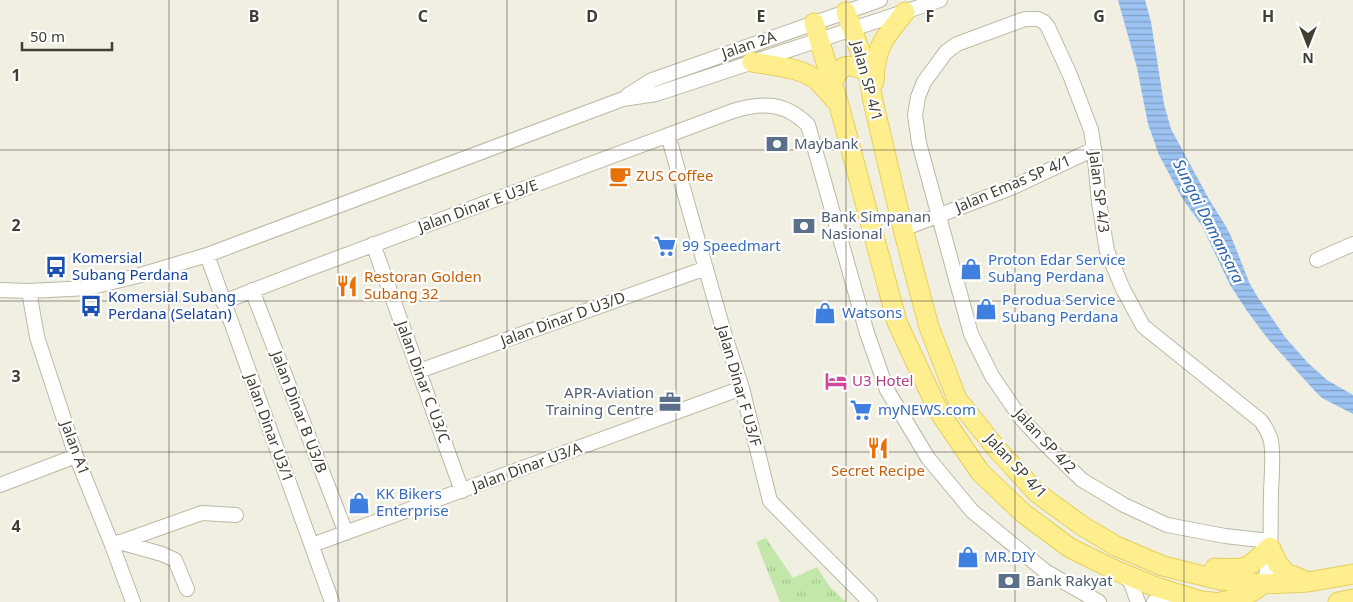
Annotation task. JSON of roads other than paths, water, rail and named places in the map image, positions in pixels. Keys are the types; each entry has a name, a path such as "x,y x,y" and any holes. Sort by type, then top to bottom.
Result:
{"main road":[{"path":"873,101 876,56 882,41 904,12"},
{"name":"Jalan SP 4/1","path":"850,20 868,73 903,229 929,327 957,399 996,448 1037,492 1084,527 1116,546 1163,566 1220,580 1263,584 1308,582 1353,574"},
{"name":"Jalan SP 4/1","path":"817,32 833,83 897,322 938,410 980,472 1023,513 1070,548 1117,571 1156,587 1207,601"},
{"path":"752,62 796,70 806,74 818,81 839,105"},
{"path":"833,83 836,74 847,66 854,66 868,73"},
{"path":"1163,566 1237,570 1248,567 1256,561 1270,544 1278,564 1286,573 1308,582"},
{"path":"1220,602 1234,600 1246,595 1255,591 1263,584"},
{"path":"1338,602 1353,599"}],"street":[{"name":"Jalan 2A","path":"850,20 880,0"},
{"name":"Jalan 2A","path":"623,99 652,80 817,32 850,20 904,12 940,0"},
{"name":"Jalan SP 4/3","path":"938,215 919,143 915,116 918,97 924,82 946,52 957,44 1025,19 1038,19 1044,22 1070,75 1091,130 1099,202 1108,251 1123,288 1143,326 1261,421 1268,431 1271,444 1272,466 1270,544 1269,566 1267,577 1263,584"},
{"path":"0,290 29,291 88,288 137,276 207,255 623,99 656,94 752,62 817,32"},
{"name":"Jalan Dinar E U3/E","path":"223,302 373,244 733,111 750,106 768,104 785,109 798,116 808,125 867,333 887,390 928,458 972,511 1045,571 1099,602"},
{"name":"Jalan Dinar F U3/F","path":"668,135 725,336 742,388 770,501 870,602"},
{"name":"Jalan Emas SP 4/1","path":"903,229 1011,188 1094,149"},
{"name":"Jalan SP 4/2","path":"938,215 971,334 998,384 1020,417 1044,444 1082,480 1124,506 1167,525 1270,544"},
{"name":"Jalan Dinar C U3/C","path":"373,244 462,491"},
{"path":"1317,260 1353,244"},
{"name":"Jalan Dinar U3/1","path":"207,255 332,602"},
{"name":"Jalan Dinar D U3/D","path":"419,371 706,268"},
{"name":"Jalan Dinar B U3/B","path":"252,290 346,533"},
{"name":"Jalan A1","path":"29,291 37,337 76,456 115,544 132,602"},
{"name":"Jalan Dinar U3/A","path":"312,545 742,388"},
{"path":"0,485 76,456"},
{"path":"115,544 202,513 236,515"},
{"path":"115,544 162,554 175,560 187,588"},
{"path":"1117,571 1130,581 1138,602"},
{"path":"1154,602 1168,598 1207,601"}],"water":[{"name":"Sungai Damansara","path":"1118,0 1145,0 1151,22 1164,104 1171,129 1231,236 1249,282 1285,337 1308,363 1327,380 1353,395 1353,414 1322,398 1313,389 1268,339 1230,285 1202,226 1182,198 1159,155 1148,124 1137,68"}],"place":[{"name":"Maybank","path":"777,144"},
{"name":"ZUS Coffee","path":"620,176"},
{"name":"Bank Simpanan Nasional","path":"804,226"},
{"name":"99 Speedmart","path":"665,246"},
{"name":"Komersial Subang Perdana","path":"56,267"},
{"name":"Proton Edar Service Subang Perdana","path":"971,269"},
{"name":"Restoran Golden Subang 32","path":"347,286"},
{"name":"Komersial Subang Perdana (Selatan)","path":"91,306"},
{"name":"Perodua Service Subang Perdana","path":"986,309"},
{"name":"Watsons","path":"825,313"},
{"name":"U3 Hotel","path":"836,381"},
{"name":"APR-Aviation Training Centre","path":"670,402"},
{"name":"myNEWS.com","path":"861,410"},
{"name":"Secret Recipe","path":"878,448"},
{"name":"KK Bikers Enterprise","path":"359,503"},
{"name":"MR.DIY","path":"968,557"},
{"name":"Bank Rakyat","path":"1009,581"}]}
